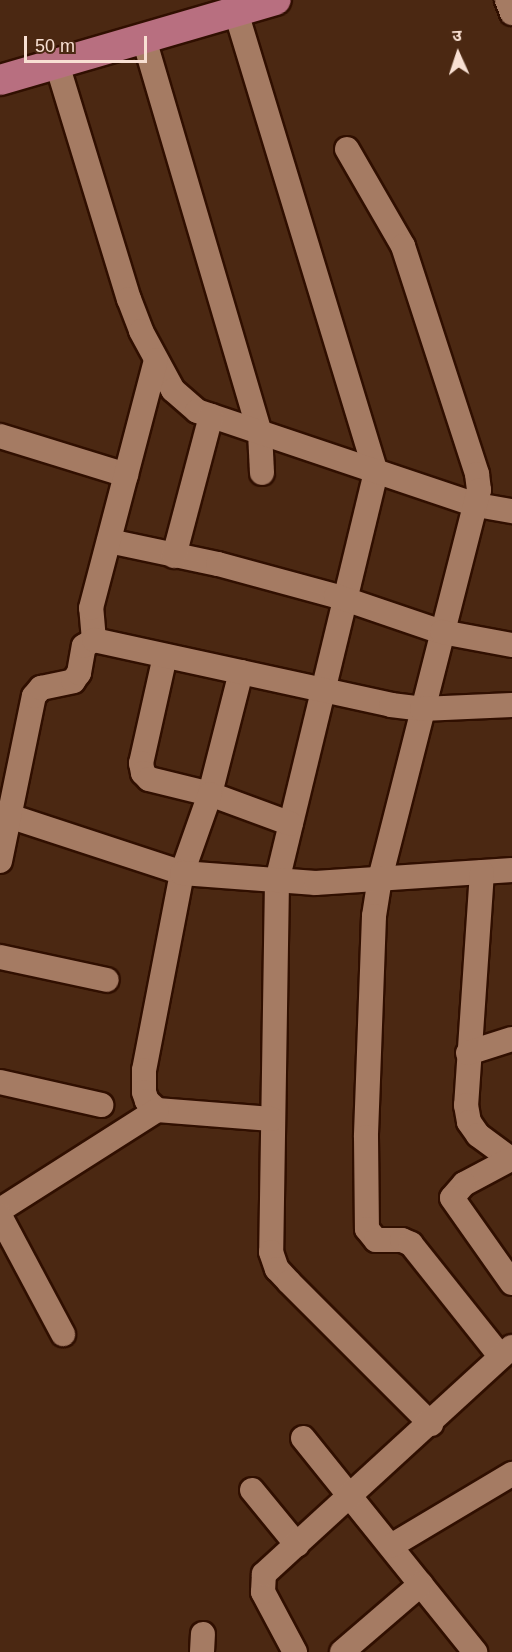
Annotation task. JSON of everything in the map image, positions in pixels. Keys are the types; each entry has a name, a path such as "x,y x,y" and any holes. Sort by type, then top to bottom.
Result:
{"main road":[{"path":"0,60 206,0"},
{"path":"0,81 276,0"}],"street":[{"path":"507,0 512,13"},
{"path":"236,12 376,472 277,881 271,1252 277,1269 431,1424"},
{"path":"144,39 260,432 262,473"},
{"path":"57,64 129,299 156,360 173,390 197,411 211,416 477,505 512,511"},
{"path":"295,1652 261,1582 264,1574 352,1497 507,1352 411,1244 402,1240 376,1240 367,1229 367,1114 374,916 380,878 422,709 477,505 477,474 403,246 347,148"},
{"path":"94,640 91,608 156,360"},
{"path":"174,556 211,416"},
{"path":"0,436 126,474"},
{"path":"109,541 218,564 344,598 442,632 512,645"},
{"path":"0,861 5,815 34,696 40,688 73,681 79,673 84,646 94,640 422,709 512,705"},
{"path":"165,656 141,763 142,773 149,779 210,794 291,824"},
{"path":"157,1110 147,1101 144,1070 182,873 210,794 241,672"},
{"path":"5,815 182,873 277,881 380,878 512,870"},
{"path":"482,872 468,1053 469,1122 489,1145 511,1160 464,1184 452,1198 512,1283"},
{"path":"0,957 107,980"},
{"path":"468,1053 512,1040"},
{"path":"0,1082 101,1105"},
{"path":"0,1210 157,1110 272,1119"},
{"path":"0,1216 63,1334"},
{"path":"303,1438 475,1652"},
{"path":"391,1546 512,1474"},
{"path":"252,1490 297,1545"},
{"path":"342,1652 421,1584"}]}
